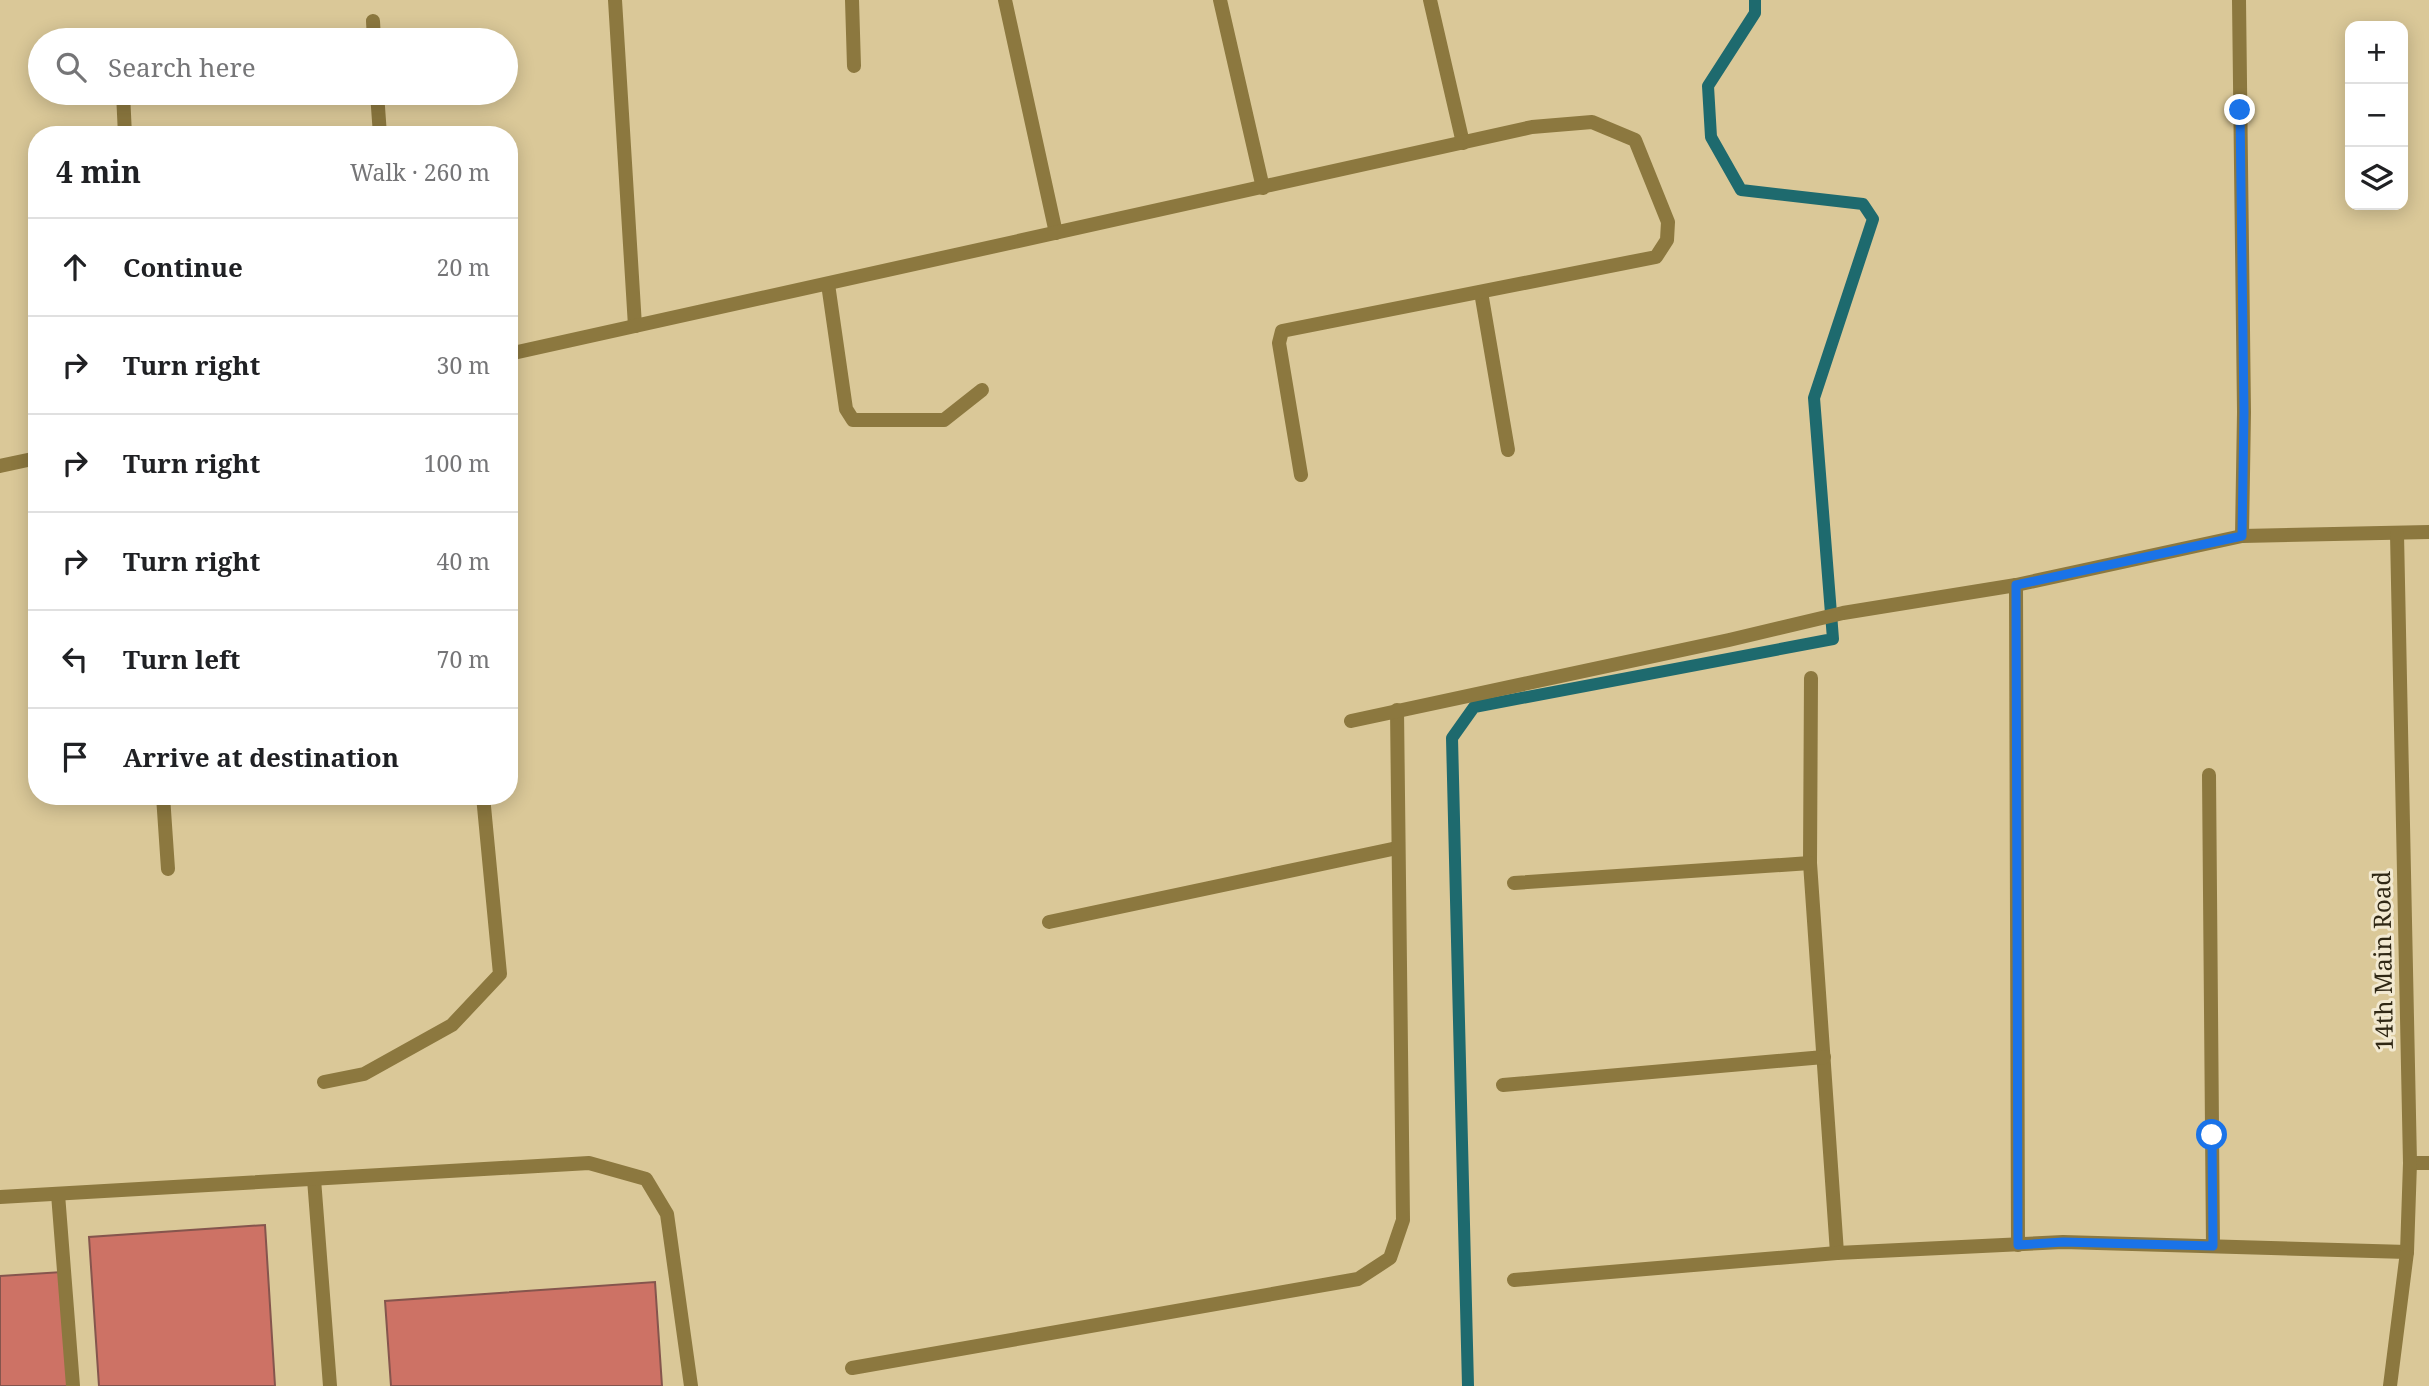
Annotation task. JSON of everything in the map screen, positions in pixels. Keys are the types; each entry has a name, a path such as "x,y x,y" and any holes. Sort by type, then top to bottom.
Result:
{"street":[{"path":"615,0 635,326"},
{"path":"852,0 854,66"},
{"path":"1005,0 1056,233"},
{"path":"1220,0 1263,188"},
{"path":"1430,0 1463,143"},
{"path":"2239,0 2244,412 2242,536"},
{"path":"373,21 373,28"},
{"path":"123,105 124,126"},
{"path":"378,105 379,126"},
{"path":"518,352 1532,128 1592,122 1635,140 1668,222 1667,240 1656,257 1282,331 1279,342 1301,475"},
{"path":"828,284 846,409 853,420 943,419 982,390"},
{"path":"1481,292 1508,450"},
{"path":"0,466 28,460"},
{"path":"1352,721 1843,613 2016,585 2242,536 2429,533"},
{"name":"14th Main Road","path":"2390,1386 2407,1252 2410,1163 2397,534"},
{"path":"2016,585 2018,1245"},
{"path":"1811,678 1810,863 1837,1254"},
{"path":"852,1368 1358,1279 1390,1258 1403,1220 1397,710"},
{"path":"2209,775 2213,1246"},
{"path":"164,805 168,869"},
{"path":"324,1082 364,1074 452,1025 500,974 484,805"},
{"path":"1049,922 1398,848"},
{"path":"1514,883 1810,863"},
{"path":"1503,1085 1824,1057"},
{"path":"0,1197 589,1163 646,1179 667,1214 691,1386"},
{"path":"2410,1163 2429,1163"},
{"path":"314,1179 330,1386"},
{"path":"58,1194 73,1386"},
{"path":"1514,1280 1837,1254 2063,1242 2407,1252"}],"building":[{"path":"265,1225 275,1386 99,1386 89,1237"},
{"path":"62,1272 70,1386 0,1386 0,1276"},
{"path":"655,1282 662,1386 391,1386 385,1301"}],"waterway":[{"path":"1468,1386 1452,738 1474,707 1833,639 1814,398 1873,219 1863,204 1741,190 1711,137 1708,86 1755,13 1755,0"}],"route":[{"path":"2212,1135 2213,1246 2063,1242 2018,1245 2016,585 2242,536 2244,412 2240,110"}]}
